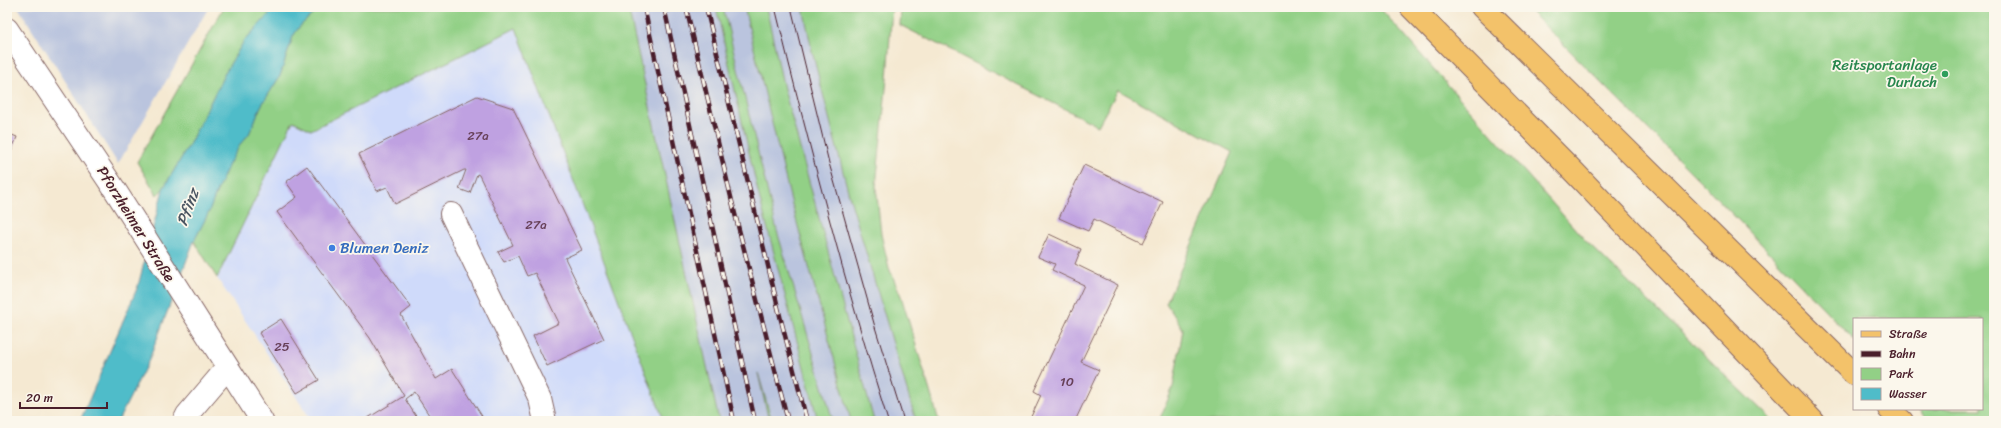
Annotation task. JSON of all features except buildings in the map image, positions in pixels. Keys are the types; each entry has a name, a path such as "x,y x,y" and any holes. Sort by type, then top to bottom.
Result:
{"main road":[{"path":"1411,7 1575,173 1813,421"},
{"path":"1482,7 1853,373"},
{"path":"1890,410 1902,421"}],"street":[{"name":"Pforzheimer Straße","path":"7,29 136,223 262,421"},
{"path":"451,214 540,399 545,421"},
{"path":"184,421 187,415 227,368"}],"shaded area":[{"path":"18,7 209,7 118,164"},
{"path":"628,7 716,7 758,192 818,421 772,421 760,381 769,421 719,421"},
{"path":"723,7 744,7 790,197 851,421 833,421 777,231"},
{"path":"766,7 803,7 812,51 849,195 916,421 874,421 784,89"},
{"path":"516,28 664,421 312,421 217,278 293,121 311,130"}],"green space":[{"path":"224,7 276,7 244,41 226,71 189,145 163,189 157,195 137,162"},
{"path":"320,7 628,7 719,421 664,421 516,28 311,130 293,121 217,278 194,241 209,212 229,164 241,143 249,134 261,106 280,76 293,36 300,26"},
{"path":"716,7 723,7 777,231 833,421 818,421 758,192"},
{"path":"744,7 766,7 784,89 874,421 851,421 790,197"},
{"path":"803,7 892,7 887,79 876,186 881,234 889,268 901,296 939,421 916,421 849,195 812,51"},
{"path":"901,7 1379,7 1584,239 1773,421 1159,421 1173,387 1183,329 1166,303 1232,152 1118,90 1098,126 900,25"},
{"path":"1526,7 1994,7 1994,421 1929,421 1920,410 1983,410 1983,318 1853,318 1853,339 1712,193"},
{"path":"758,373 772,421 769,421"}],"water":[{"name":"Pfinz","path":"276,7 320,7 300,26 293,36 280,76 261,106 249,134 241,143 229,164 209,212 194,241 149,360 118,421 80,421 138,286 163,189 189,145 226,71 244,41"}],"tram line":[{"path":"775,7 828,215 888,421"},
{"path":"791,7 829,163 875,327 904,421"}],"railway":[{"path":"644,7 734,421"},
{"path":"664,7 755,421"},
{"path":"686,7 735,214 788,421"},
{"path":"706,7 781,320 807,421"}],"place":[{"name":"Reitsportanlage Durlach","path":"1945,74"},
{"name":"Blumen Deniz","path":"332,248"}]}
